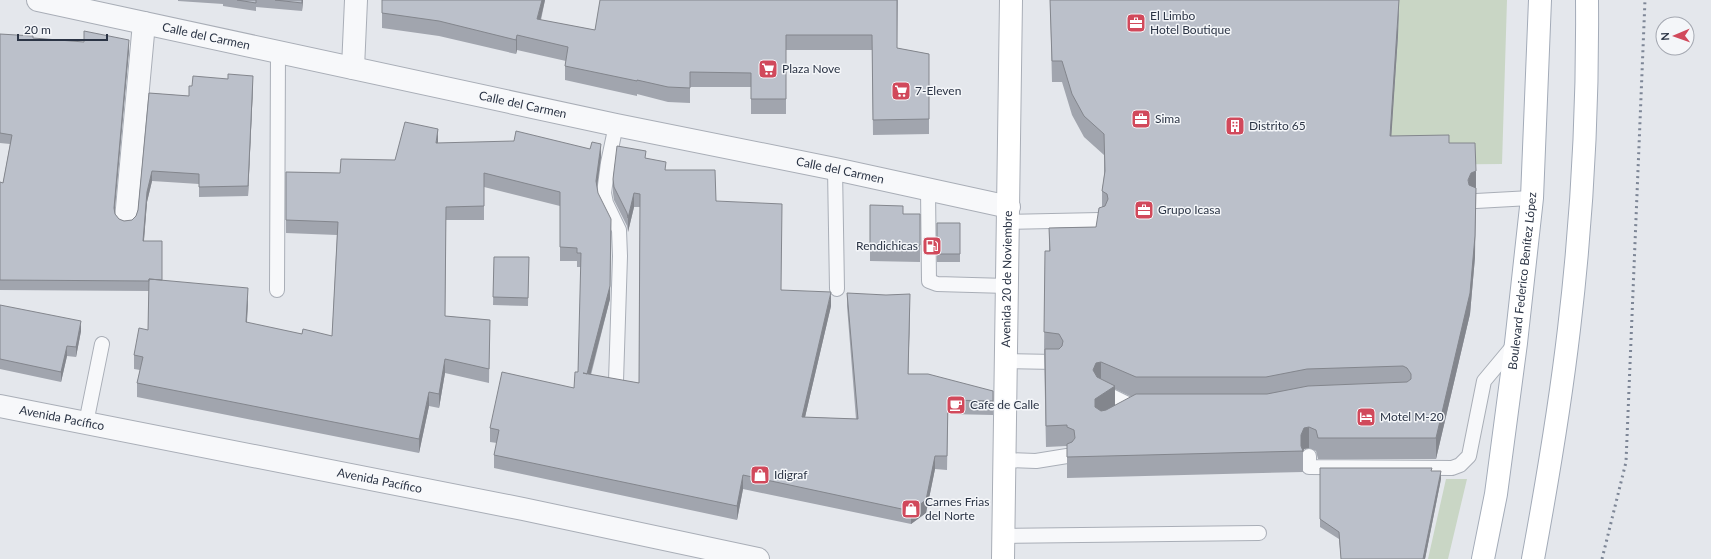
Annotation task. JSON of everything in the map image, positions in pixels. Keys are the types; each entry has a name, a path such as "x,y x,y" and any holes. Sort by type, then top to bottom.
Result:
{"main road":[{"name":"Avenida 20 de Noviembre","path":"1003,559 1011,0"},
{"name":"Boulevard Federico Benítez López","path":"1483,559 1496,494 1516,343 1532,198 1540,0"},
{"path":"1533,559 1552,459 1570,328 1582,194 1587,54 1587,0"}],"street":[{"name":"Calle del Carmen","path":"38,0 616,125 835,169 928,190 1008,214"},
{"path":"353,68 356,0"},
{"path":"126,219 144,23"},
{"name":"Avenida Pacífico","path":"0,406 478,500 758,559"}],"lane":[{"path":"277,290 278,51"},
{"path":"616,125 608,163 604,193 606,203 619,230 620,256 616,381"},
{"path":"835,169 837,289"},
{"path":"928,190 929,281 937,284 1007,286"},
{"path":"1476,201 1532,198"},
{"path":"1008,214 1100,220"},
{"path":"1309,456 1309,467 1452,468 1460,465 1469,456 1484,381 1516,343"},
{"path":"86,423 102,344"},
{"path":"1006,361 1055,362"},
{"path":"1101,391 1134,407 1150,407"},
{"path":"1122,414 1134,407"},
{"path":"1005,460 1036,460 1067,456"},
{"path":"1004,536 1259,533"}],"green space":[{"path":"1399,0 1507,0 1502,164 1389,165"},
{"path":"1446,479 1467,479 1448,559 1428,559"}],"building":[{"path":"237,0 256,0 256,3"},
{"path":"275,0 302,0 302,3"},
{"path":"382,0 542,0 537,19 595,30 600,0 897,0 897,48 929,54 929,119 873,120 872,35 786,35 786,99 751,99 751,73 690,72 690,88 668,87 637,81 565,66 568,47 517,35 516,40 439,21 382,13"},
{"path":"1050,0 1399,0 1390,136 1449,135 1449,143 1475,143 1476,171 1471,173 1468,180 1469,185 1476,188 1475,236 1470,293 1436,438 1318,438 1316,430 1309,427 1304,428 1301,435 1301,446 1303,451 1067,457 1067,444 1072,442 1075,438 1074,430 1067,427 1067,425 1046,426 1045,349 1059,349 1062,346 1063,341 1059,334 1044,332 1045,251 1050,251 1049,228 1096,227 1099,208 1105,206 1108,199 1107,194 1102,191 1105,171 1104,134 1084,116 1072,94 1062,61 1052,61","holes":["1101,362 1136,377 1266,377 1307,369 1403,366 1407,368 1411,374 1411,379 1407,382 1308,386 1267,394 1136,394 1106,410 1101,411 1095,407 1095,399 1115,386 1097,377 1093,370 1096,363"]},
{"path":"84,31 129,40 114,208 115,214 119,219 124,221 132,220 136,216 138,210 149,93 189,96 189,86 192,86 193,76 228,79 228,74 253,76 248,186 199,187 199,174 152,171 147,192 143,241 162,241 162,280 0,280 0,182 3,183 12,135 0,133 0,34 84,42"},
{"path":"405,122 438,129 436,143 514,141 516,131 590,149 592,142 601,144 596,181 598,193 611,219 610,286 587,374 639,383 640,194 634,193 628,218 614,187 613,179 617,146 646,151 645,158 666,162 665,170 715,170 716,201 782,204 781,290 831,292 802,417 858,419 847,293 886,295 910,294 908,374 928,374 993,391 993,401 948,400 947,456 935,456 926,500 911,511 743,475 737,506 494,455 499,430 490,428 502,372 574,388 575,372 578,372 581,253 577,253 577,248 560,247 560,192 484,173 484,206 446,207 445,316 490,320 489,369 445,359 439,394 429,392 419,439 137,383 143,357 134,355 139,328 148,330 149,279 248,288 246,322 302,334 303,329 332,336 338,222 286,220 286,172 340,173 341,159 395,160"},
{"path":"870,205 903,206 903,214 920,214 920,245 870,244"},
{"path":"937,223 960,223 960,254 937,254"},
{"path":"494,257 529,257 528,298 493,297"},
{"path":"0,305 81,321 76,347 67,346 61,372 0,359"},
{"path":"1320,468 1432,468 1431,471 1441,471 1423,559 1341,559 1339,532 1320,519"}],"railway":[{"path":"1602,559 1626,462 1645,0"}],"place":[{"name":"El Limbo Hotel Boutique","path":"1136,23"},
{"name":"Plaza Nove","path":"768,69"},
{"name":"7-Eleven","path":"901,91"},
{"name":"Sima","path":"1141,119"},
{"name":"Distrito 65","path":"1235,126"},
{"name":"Grupo Icasa","path":"1144,210"},
{"name":"Rendichicas","path":"932,246"},
{"name":"Cafe de Calle","path":"956,405"},
{"name":"Motel M-20","path":"1366,417"},
{"name":"Idigraf","path":"760,475"},
{"name":"Carnes Frias del Norte","path":"911,509"}]}
